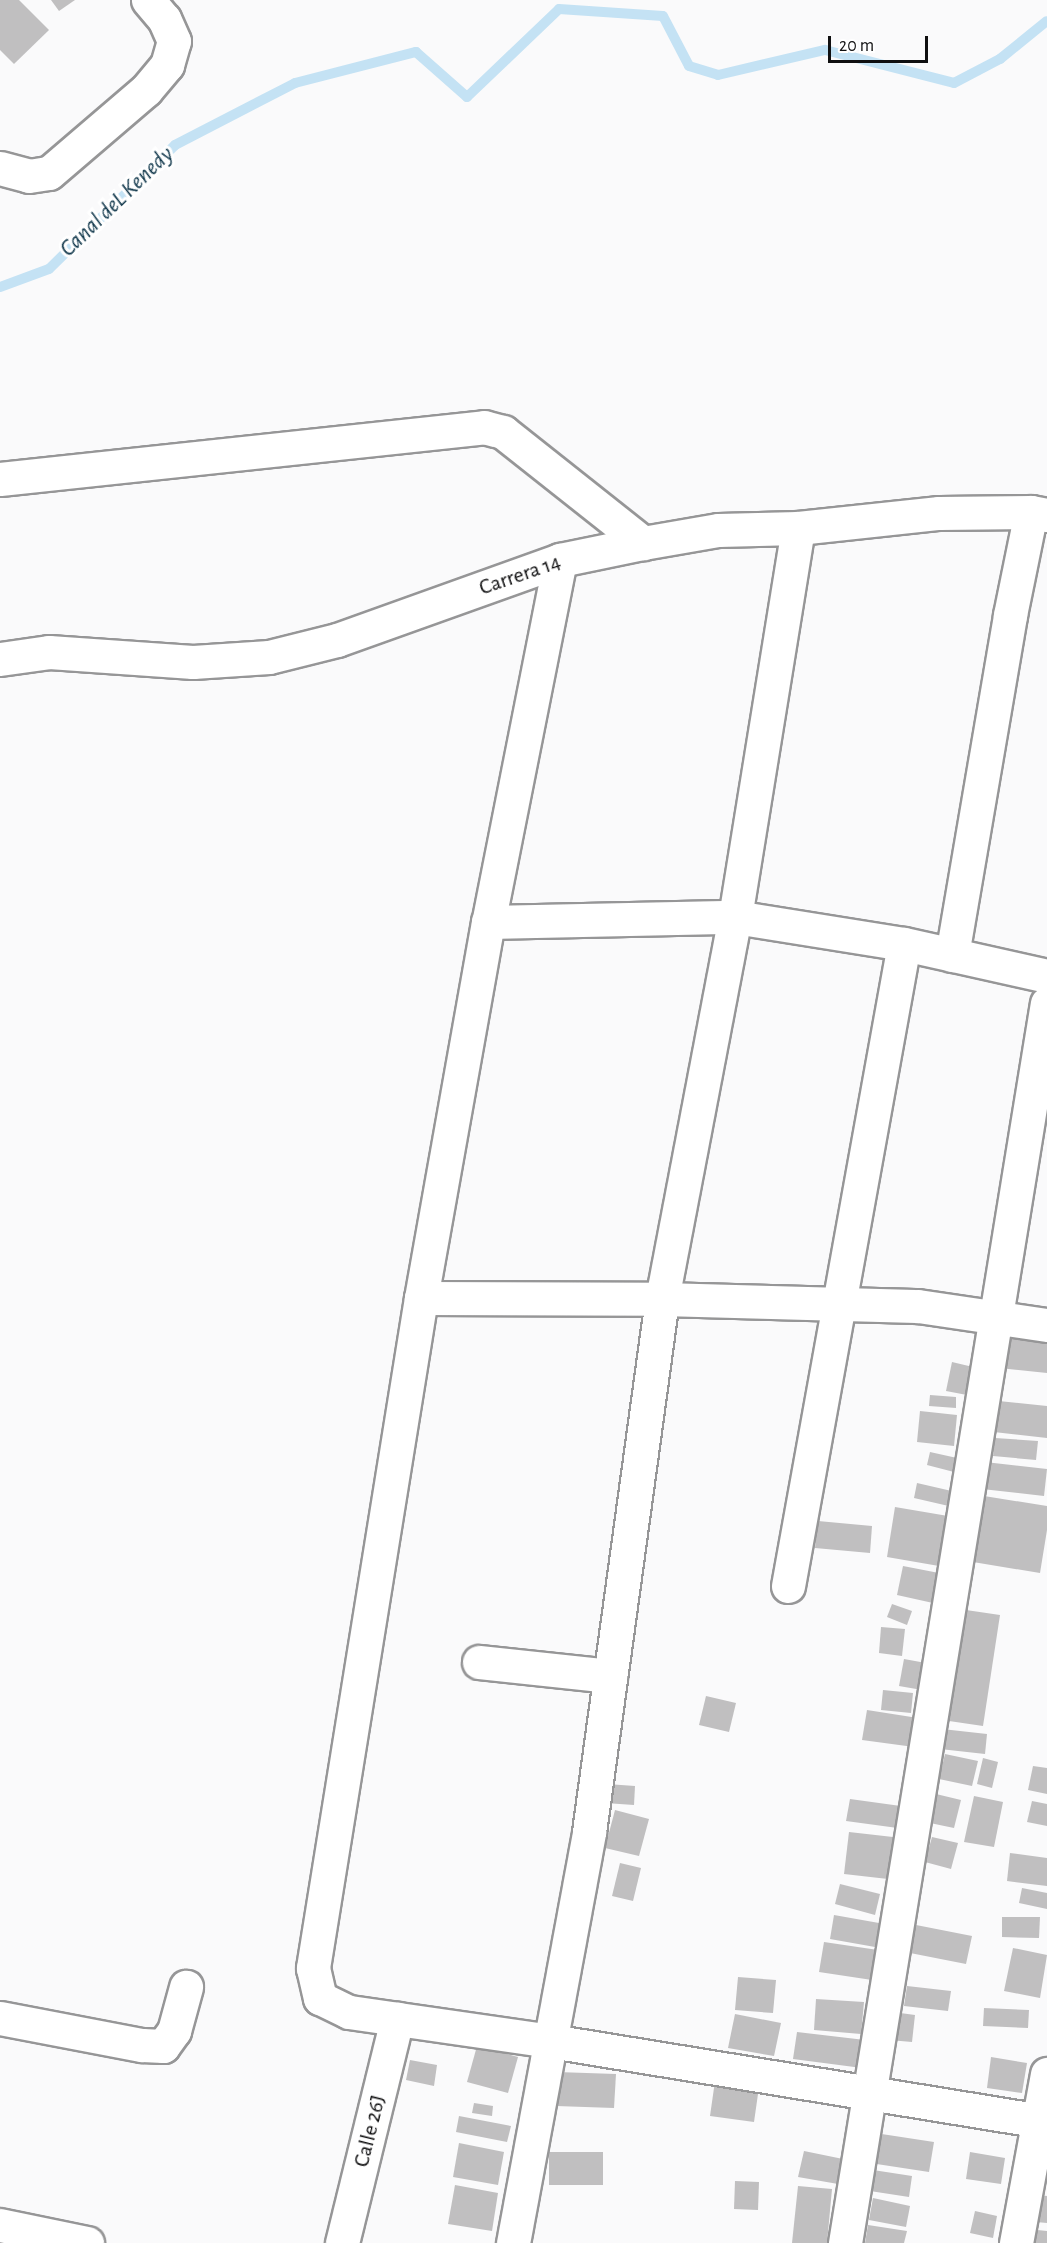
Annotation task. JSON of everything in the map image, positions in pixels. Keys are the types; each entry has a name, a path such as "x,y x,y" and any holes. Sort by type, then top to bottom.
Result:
{"street":[{"path":"0,168 29,176 50,173 146,90 167,65 174,40 164,19 148,0"},
{"path":"0,479 484,427 502,432 643,543"},
{"name":"Carrera 14","path":"0,659 49,652 193,662 269,657 338,640 560,560 643,543 718,530 798,528 939,513 1039,513"},
{"path":"952,955 1010,615 1039,513"},
{"path":"513,2243 589,1832 662,1299 735,917 798,528"},
{"path":"560,560 488,922 422,1298 313,1968 320,1998 349,2012 551,2041 1043,2122"},
{"path":"488,922 735,917 904,945 1047,976"},
{"path":"788,1586 904,945"},
{"path":"845,2243 872,2094 1047,1003"},
{"path":"422,1298 662,1299 918,1306 1047,1325"},
{"path":"479,1662 610,1676"},
{"path":"0,2018 142,2045 163,2046 174,2031 186,1987"},
{"name":"Calle 26J","path":"342,2243 398,2019"},
{"path":"1016,2243 1043,2122 1047,2074"},
{"path":"0,2225 87,2243"}],"building":[{"path":"0,0 19,0 49,30 14,64 0,50"},
{"path":"51,0 75,0 59,11"},
{"path":"1003,1333 1047,1338 1047,1373 999,1368"},
{"path":"952,1362 973,1367 967,1395 946,1391"},
{"path":"930,1395 956,1397 956,1408 929,1406"},
{"path":"989,1400 1047,1406 1047,1438 985,1431"},
{"path":"920,1411 957,1415 954,1446 917,1442"},
{"path":"995,1438 1038,1441 1036,1460 993,1456"},
{"path":"930,1452 957,1458 954,1472 927,1465"},
{"path":"985,1462 1047,1469 1044,1496 982,1489"},
{"path":"917,1483 956,1492 953,1507 914,1498"},
{"path":"984,1496 1047,1506 1047,1530 1040,1573 973,1562"},
{"path":"895,1507 948,1516 939,1566 887,1557"},
{"path":"818,1521 872,1526 870,1553 815,1548"},
{"path":"903,1566 939,1573 933,1603 897,1595"},
{"path":"892,1604 912,1611 907,1625 887,1617"},
{"path":"966,1610 1000,1615 983,1726 949,1721"},
{"path":"881,1627 905,1629 902,1656 879,1653"},
{"path":"904,1659 926,1663 922,1690 899,1686"},
{"path":"883,1690 913,1693 911,1713 881,1710"},
{"path":"706,1696 736,1703 729,1732 699,1725"},
{"path":"867,1710 918,1718 914,1747 862,1740"},
{"path":"942,1729 987,1734 985,1754 940,1749"},
{"path":"945,1754 978,1761 972,1786 939,1779"},
{"path":"983,1758 998,1762 992,1788 977,1784"},
{"path":"1033,1766 1047,1768 1047,1794 1028,1790"},
{"path":"607,1784 635,1786 634,1805 605,1803"},
{"path":"936,1794 961,1800 954,1828 930,1823"},
{"path":"974,1796 1003,1802 994,1847 964,1842"},
{"path":"850,1799 908,1807 905,1829 846,1821"},
{"path":"1032,1801 1047,1804 1047,1826 1027,1822"},
{"path":"615,1810 649,1819 639,1856 605,1848"},
{"path":"849,1832 893,1837 888,1879 844,1874"},
{"path":"932,1837 958,1843 951,1869 925,1862"},
{"path":"1010,1853 1047,1858 1047,1886 1007,1881"},
{"path":"620,1863 641,1868 633,1901 612,1896"},
{"path":"840,1884 880,1894 875,1915 835,1904"},
{"path":"1022,1888 1047,1893 1047,1909 1019,1903"},
{"path":"834,1915 879,1923 875,1947 830,1939"},
{"path":"1002,1917 1040,1917 1039,1938 1002,1937"},
{"path":"911,1924 972,1936 966,1964 905,1952"},
{"path":"824,1942 878,1950 872,1980 819,1972"},
{"path":"1013,1948 1047,1955 1040,1998 1004,1991"},
{"path":"738,1977 776,1980 773,2013 735,2010"},
{"path":"907,1986 951,1991 948,2011 904,2006"},
{"path":"816,1999 864,2002 861,2034 814,2030"},
{"path":"984,2008 1029,2010 1028,2028 983,2026"},
{"path":"893,2012 915,2015 912,2042 889,2040"},
{"path":"735,2014 781,2023 774,2056 728,2048"},
{"path":"797,2032 865,2040 862,2068 793,2059"},
{"path":"477,2046 518,2057 508,2093 467,2082"},
{"path":"991,2057 1027,2063 1022,2093 987,2088"},
{"path":"410,2060 437,2065 434,2086 406,2080"},
{"path":"557,2072 616,2074 614,2108 556,2106"},
{"path":"715,2081 759,2087 754,2122 710,2116"},
{"path":"474,2103 493,2106 492,2116 472,2113"},
{"path":"459,2116 511,2126 507,2142 456,2132"},
{"path":"875,2133 934,2142 929,2172 870,2163"},
{"path":"459,2143 504,2152 498,2185 453,2177"},
{"path":"804,2151 843,2159 838,2184 798,2177"},
{"path":"549,2152 603,2152 603,2185 549,2185"},
{"path":"970,2152 1005,2158 1001,2184 966,2179"},
{"path":"873,2170 912,2176 909,2197 870,2191"},
{"path":"735,2181 759,2182 758,2210 734,2209"},
{"path":"455,2185 498,2193 492,2231 448,2224"},
{"path":"798,2186 832,2189 827,2243 792,2243"},
{"path":"1039,2195 1047,2196 1047,2223 1036,2222"},
{"path":"873,2198 910,2206 906,2227 869,2220"},
{"path":"975,2211 997,2216 993,2238 970,2233"},
{"path":"868,2225 907,2231 904,2243 865,2243"},
{"path":"1028,2229 1047,2231 1047,2243 1027,2243"}],"waterway":[{"name":"Canal deL Kenedy","path":"0,287 49,269 175,145 295,83 416,52 467,97 559,9 663,16 689,66 718,75 825,50 954,83 1000,59 1047,21"}]}
